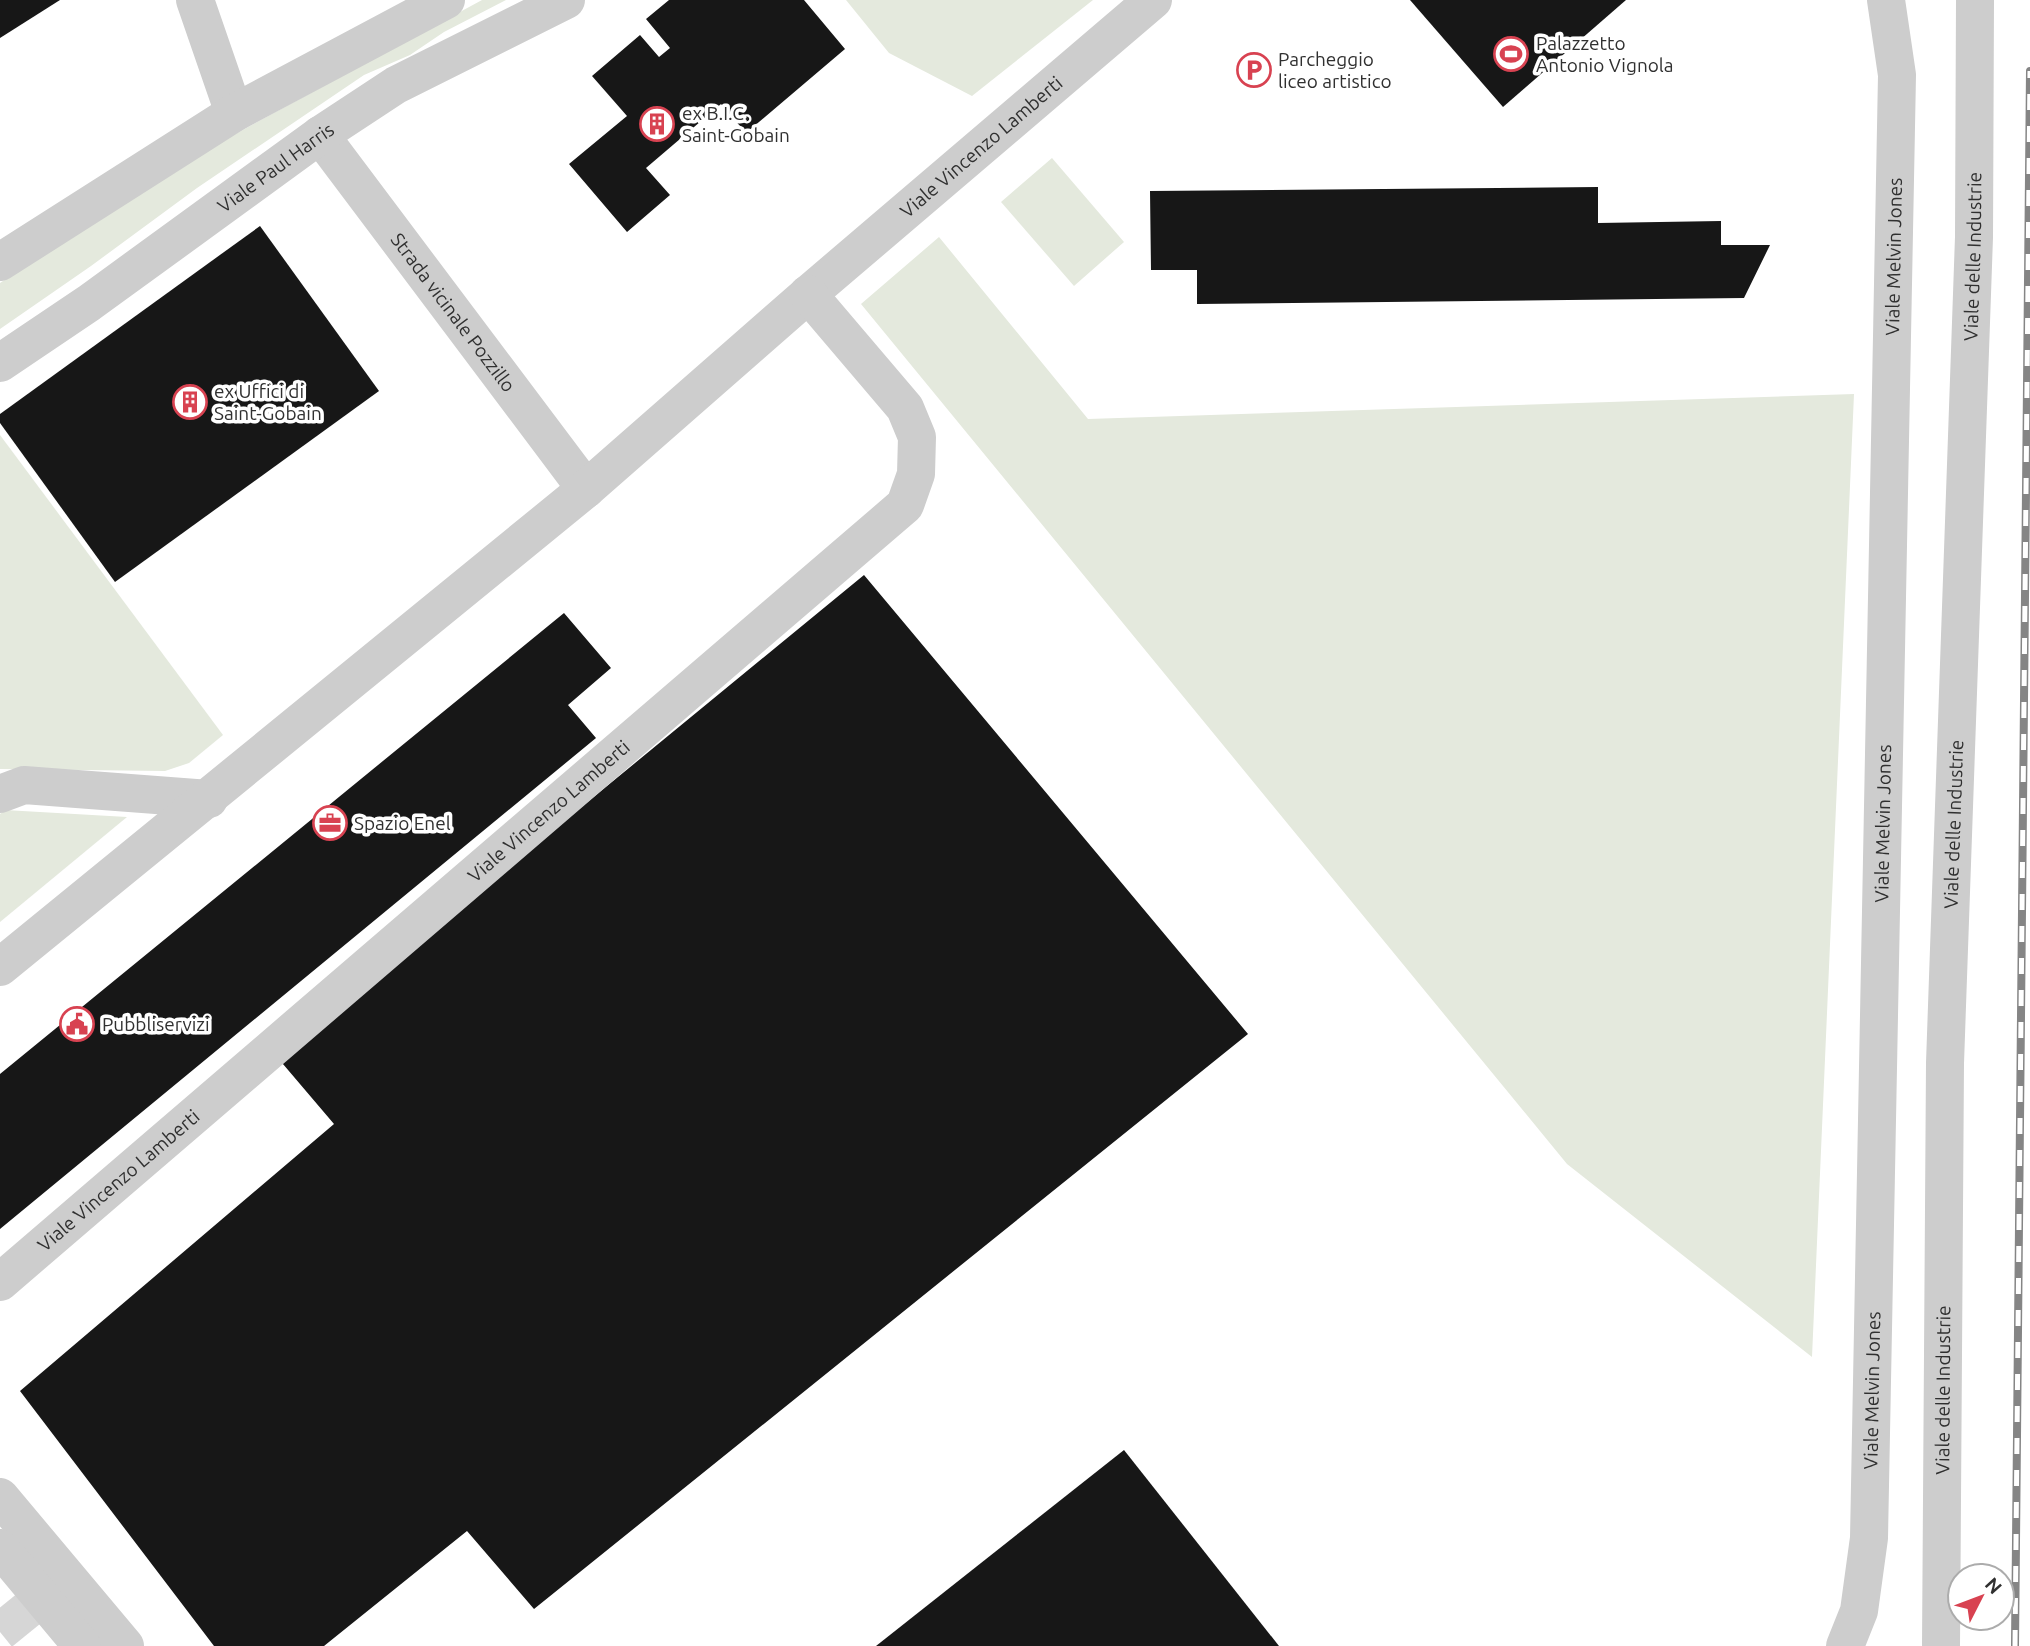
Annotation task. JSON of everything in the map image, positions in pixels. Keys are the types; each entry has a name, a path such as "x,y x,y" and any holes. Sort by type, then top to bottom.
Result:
{"street":[{"path":"195,0 234,113"},
{"path":"0,262 234,113 446,0"},
{"name":"Viale Paul Harris","path":"0,363 89,303 320,135 396,85 566,0"},
{"name":"Viale Vincenzo Lamberti","path":"0,967 586,489 808,294 1153,0"},
{"name":"Viale Melvin Jones","path":"1845,1646 1859,1611 1869,1524 1897,75 1886,0"},
{"name":"Viale delle Industrie","path":"1941,1646 1945,1063 1974,237 1975,0"},
{"name":"Strada vicinale Pozzillo","path":"320,135 586,489"},
{"name":"Viale Vincenzo Lamberti","path":"0,1282 905,505 916,474 917,437 905,408 808,294"},
{"path":"0,794 24,785 209,799"},
{"path":"0,1497 125,1646"},
{"path":"0,1548 82,1646"}],"shaded area":[{"path":"482,0 506,0 444,32 410,55 364,75 197,188 0,329 0,283 178,165"},
{"path":"846,0 1093,0 972,96 889,53"},
{"path":"1052,158 1124,242 1074,286 1001,202"},
{"path":"939,237 1088,419 1854,394 1812,1357 1567,1164 861,304"},
{"path":"0,435 223,735 189,763 165,771 0,769"},
{"path":"5,810 127,817 0,922 0,814"}],"building":[{"path":"0,0 60,0 0,38"},
{"name":"ex B.I.C. Saint-Gobain","path":"669,0 804,0 845,49 746,133 721,104 646,168 670,195 627,232 569,164 627,116 592,76 640,35 659,57 670,48 646,19"},
{"name":"Palazzetto Antonio Vignola","path":"1410,0 1626,0 1503,107"},
{"path":"1598,187 1598,223 1721,221 1721,245 1770,245 1744,298 1197,304 1197,270 1151,270 1150,191"},
{"name":"ex Uffici di Saint-Gobain","path":"260,226 379,391 115,582 0,423 0,414"},
{"path":"864,575 1248,1034 534,1609 467,1531 324,1646 214,1646 20,1391 334,1124 277,1057"},
{"path":"564,613 611,668 568,705 596,738 0,1229 0,1074"},
{"path":"1124,1450 1279,1646 876,1646"}],"tunnel":[{"path":"0,1632 42,1598"}],"railway":[{"path":"2015,1646 2030,71"}],"place":[{"name":"Palazzetto Antonio Vignola","path":"1511,54"},
{"name":"Parcheggio liceo artistico","path":"1254,70"},
{"name":"ex B.I.C. Saint-Gobain","path":"657,124"},
{"name":"ex Uffici di Saint-Gobain","path":"190,402"},
{"name":"Spazio Enel","path":"330,823"},
{"name":"Pubbliservizi","path":"77,1024"}]}
